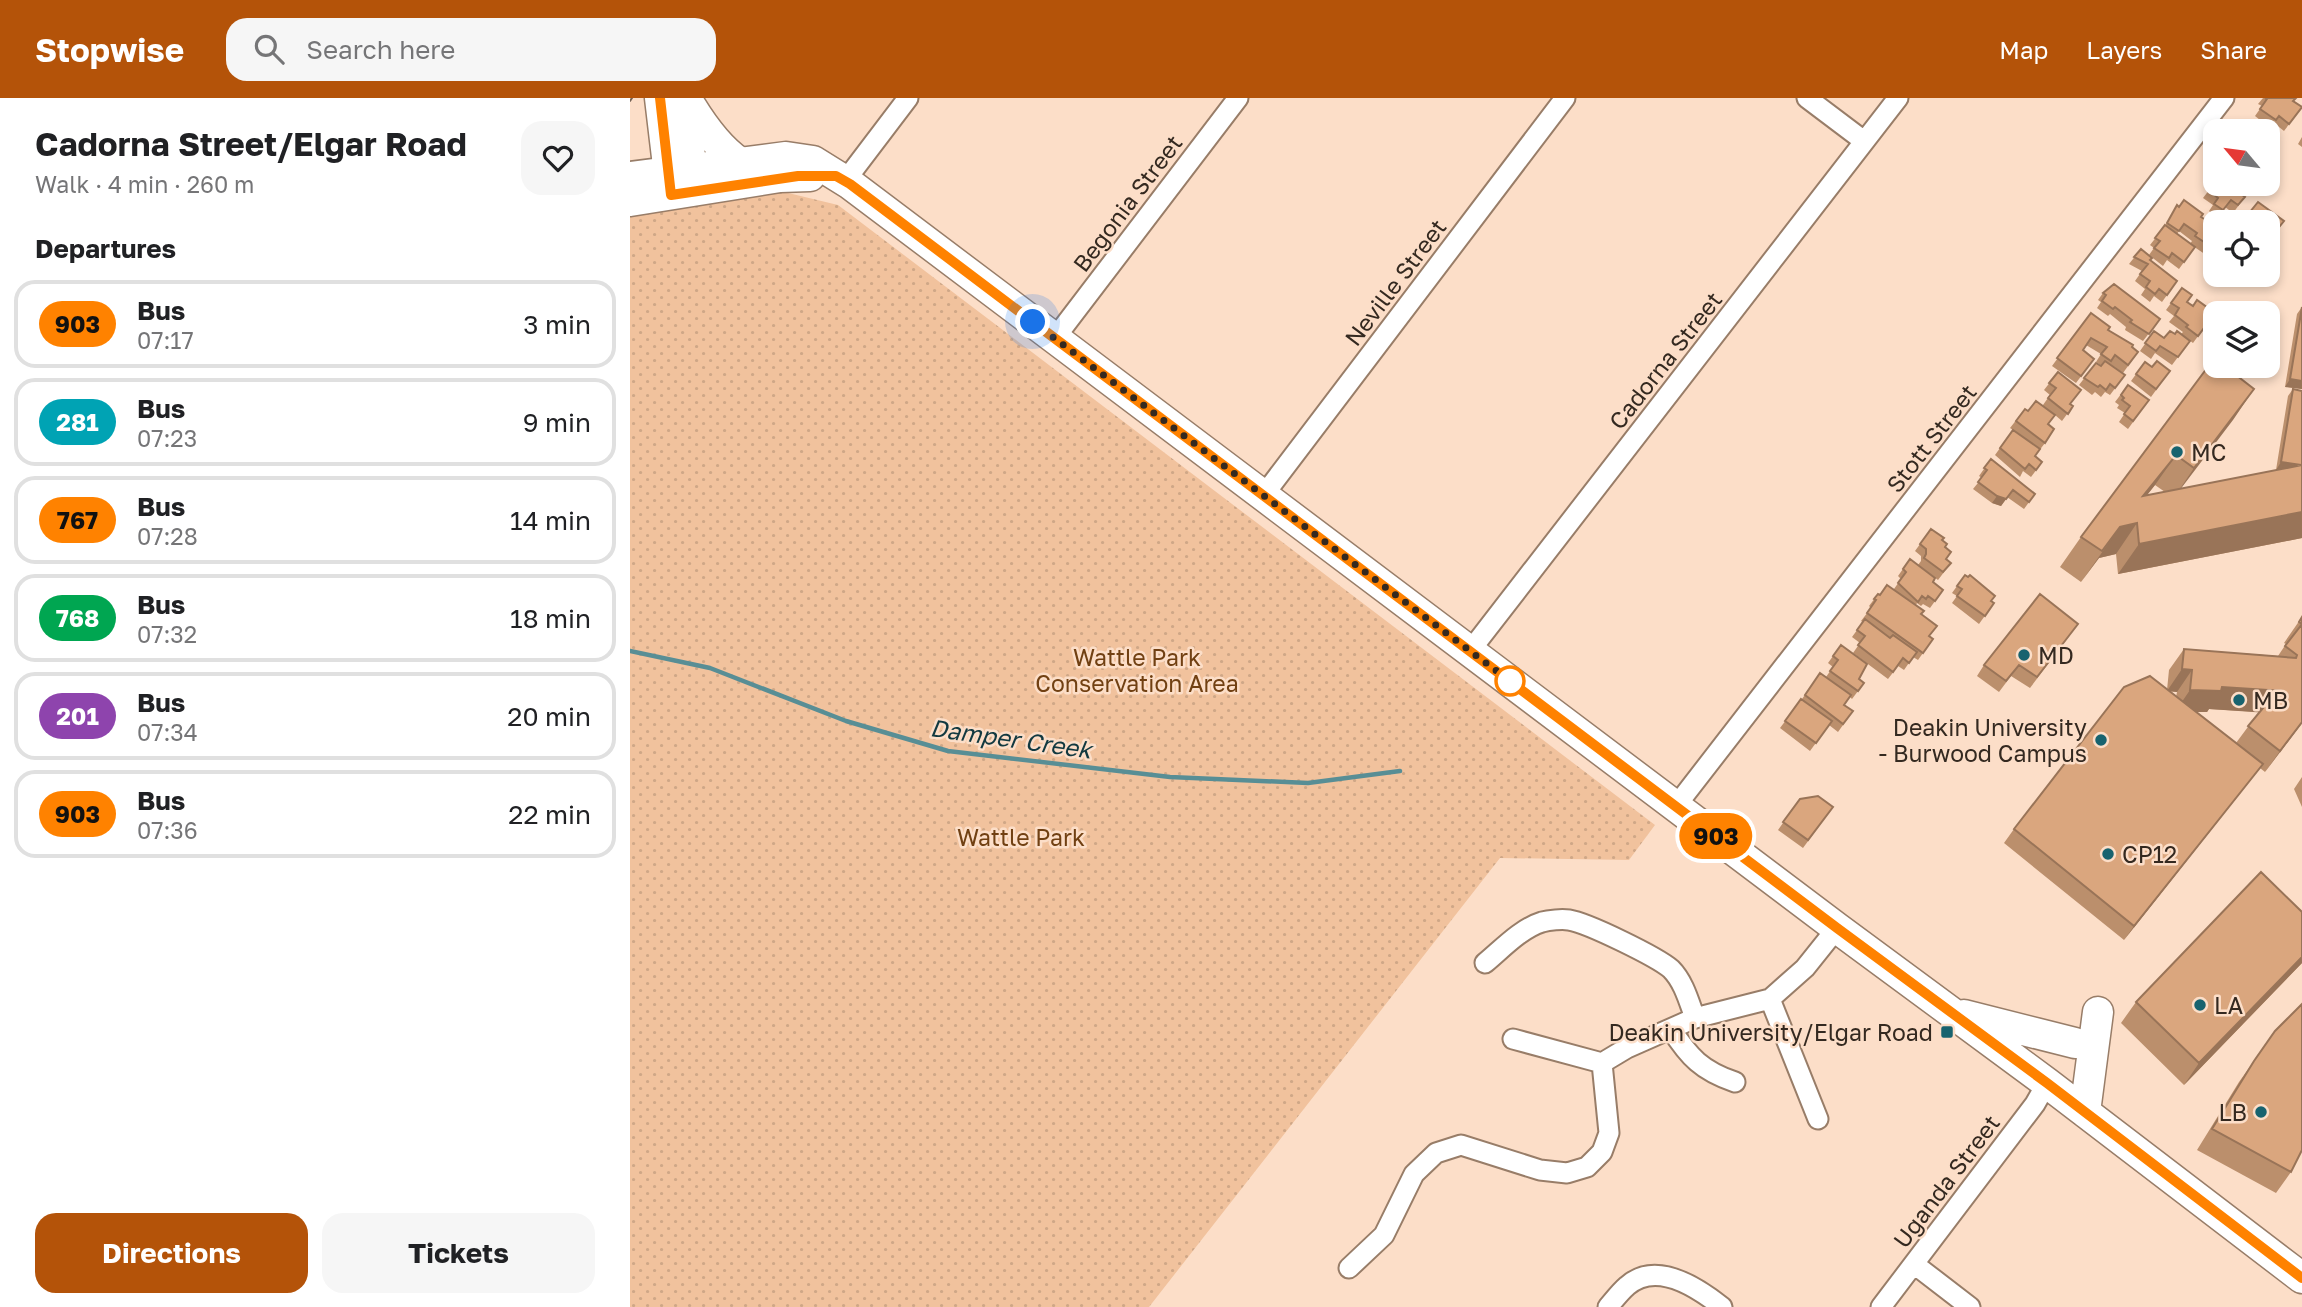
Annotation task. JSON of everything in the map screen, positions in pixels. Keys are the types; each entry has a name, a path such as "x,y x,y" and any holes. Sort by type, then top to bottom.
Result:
{"main road":[{"path":"660,98 664,138 681,181"},
{"path":"681,181 685,98"},
{"path":"685,98 719,144 740,162"},
{"path":"630,176 654,153 664,138"},
{"path":"630,201 740,162 772,158 813,161 840,178 2047,1083 2302,1278"},
{"path":"630,176 681,181 788,176 840,178"},
{"path":"1950,1011 2075,1043"},
{"path":"2085,1112 2098,1012"}],"street":[{"path":"840,178 908,98"},
{"name":"Begonia Street","path":"1055,338 1238,98"},
{"name":"Neville Street","path":"1263,496 1565,98"},
{"path":"1807,98 1864,142"},
{"name":"Cadorna Street","path":"1471,651 1898,98"},
{"name":"Stott Street","path":"1676,806 2224,98"},
{"path":"1485,963 1518,935 1543,922 1568,919 1657,960 1672,970 1684,987 1695,1018"},
{"path":"1513,1039 1602,1063 1627,1048 1695,1018 1770,999 1805,968 1837,928"},
{"path":"1770,999 1818,1119"},
{"path":"1671,1029 1688,1055 1714,1075 1735,1082"},
{"path":"1349,1268 1384,1235 1415,1174 1436,1153 1461,1145 1540,1170 1567,1173 1587,1167 1602,1152 1609,1133 1602,1063"},
{"name":"Uganda Street","path":"1881,1307 2035,1104 2047,1083"},
{"path":"1914,1264 1970,1307"},
{"path":"1608,1307 1627,1285 1644,1275 1668,1276 1692,1286 1722,1307"}],"green space":[{"name":"Wattle Park","path":"784,192 838,205 1655,825 1629,860 1500,858 1149,1307 630,1307 630,214"}],"building":[{"path":"2265,98 2296,98 2293,101 2302,107 2289,124 2279,116 2275,119 2260,109 2267,99"},
{"path":"2216,196 2245,197 2238,205 2231,200 2223,210 2214,204 2218,198"},
{"path":"2184,200 2203,214 2203,241 2195,236 2197,233 2184,224 2179,231 2167,223 2177,205 2179,207"},
{"path":"2258,202 2269,210 2252,210"},
{"path":"2165,225 2195,247 2184,262 2172,253 2169,258 2154,248 2160,241 2155,238"},
{"path":"2141,249 2152,258 2150,260 2177,281 2167,295 2159,289 2155,294 2146,287 2150,281 2140,274 2148,264 2134,257"},
{"path":"2114,284 2160,319 2149,334 2130,322 2132,320 2115,307 2113,309 2102,301 2106,295 2103,293"},
{"path":"2182,288 2192,295 2187,302 2193,306 2197,300 2203,304 2203,329 2198,336 2175,315 2179,308 2171,303"},
{"path":"2302,307 2302,381 2290,379"},
{"path":"2091,313 2110,327 2108,330 2133,345 2138,352 2128,365 2115,355 2111,361 2101,354 2107,347 2091,338 2083,350 2094,359 2081,376 2057,358"},
{"path":"2154,331 2164,338 2170,331 2175,334 2177,331 2190,341 2178,357 2160,346 2156,351 2145,343"},
{"path":"2105,361 2125,375 2115,388 2110,384 2106,390 2084,378 2096,363 2101,366"},
{"path":"2157,361 2170,371 2156,389 2136,374 2145,362 2152,367"},
{"path":"2058,372 2081,390 2070,404 2073,406 2068,414 2048,398 2056,388 2049,383"},
{"path":"2203,373 2203,378 2240,378 2254,389 2194,468 2176,455 2143,496 2302,465 2302,512 2139,544 2137,523 2120,527 2102,551 2081,537"},
{"path":"2128,385 2149,400 2133,421 2124,414 2130,406 2122,400 2124,398 2121,395"},
{"path":"2293,389 2302,391 2302,465 2281,462"},
{"path":"2036,401 2055,415 2048,424 2054,429 2045,443 2016,421 2025,409 2028,411"},
{"path":"2013,430 2040,449 2035,456 2042,462 2036,470 2029,464 2025,469 2000,448"},
{"path":"1991,459 2035,494 2029,502 2013,490 2006,499 1997,496 1978,482"},
{"path":"1931,529 1944,538 1942,540 1947,544 1945,547 1951,552 1946,559 1951,563 1943,572 1924,558 1926,549 1920,544"},
{"path":"1910,559 1935,578 1933,582 1943,590 1935,601 1928,596 1926,599 1922,596 1918,602 1898,583 1906,572 1903,569"},
{"path":"1965,575 1970,575 1995,596 1991,601 1994,603 1985,616 1957,596 1962,589 1957,586"},
{"path":"1887,585 1924,611 1921,614 1937,626 1929,636 1933,639 1923,653 1867,613 1876,600 1874,599"},
{"name":"MD","path":"2040,594 2078,624 2037,677 2019,665 2006,681 1984,665"},
{"path":"1865,619 1890,638 1893,635 1917,652 1909,663 1903,658 1893,672 1858,645 1865,636 1857,630"},
{"path":"2302,624 2302,722 2280,751 2248,726 2273,696 2280,702 2283,691 2222,687 2221,691 2190,690 2192,670 2182,669 2184,649 2296,658 2297,655 2285,646"},
{"path":"1841,645 1867,664 1859,679 1864,683 1858,691 1830,671 1838,660 1833,656"},
{"path":"1820,673 1851,695 1844,705 1853,711 1843,724 1805,695"},
{"name":"CP12","path":"2150,676 2263,764 2134,926 2014,829 2124,687"},
{"path":"1801,699 1832,721 1816,743 1785,721"},
{"path":"1818,796 1833,807 1808,840 1783,822 1800,799"},
{"name":"LA","path":"2261,872 2302,912 2302,957 2199,1063 2136,1002"},
{"name":"LB","path":"2302,1004 2302,1150 2291,1172 2212,1129 2275,1031"}],"waterway":[{"name":"Damper Creek","path":"630,651 710,668 846,721 948,751 1170,777 1308,783 1400,771"}],"bus line":[{"name":"903","path":"660,98 671,195 780,177 836,176 850,184 1837,928 2047,1083 2302,1278"}],"place":[{"name":"MC","path":"2177,452"},
{"name":"MD","path":"2024,655"},
{"name":"MB","path":"2239,700"},
{"name":"Deakin University - Burwood Campus","path":"2101,740"},
{"name":"CP12","path":"2108,854"},
{"name":"LA","path":"2200,1005"},
{"name":"Deakin University/Elgar Road","path":"1947,1032"},
{"name":"LB","path":"2261,1112"}],"route":[{"path":"1033,322 1510,681"}],"park label":[{"name":"Wattle Park Conservation Area","path":"1137,670"}]}
